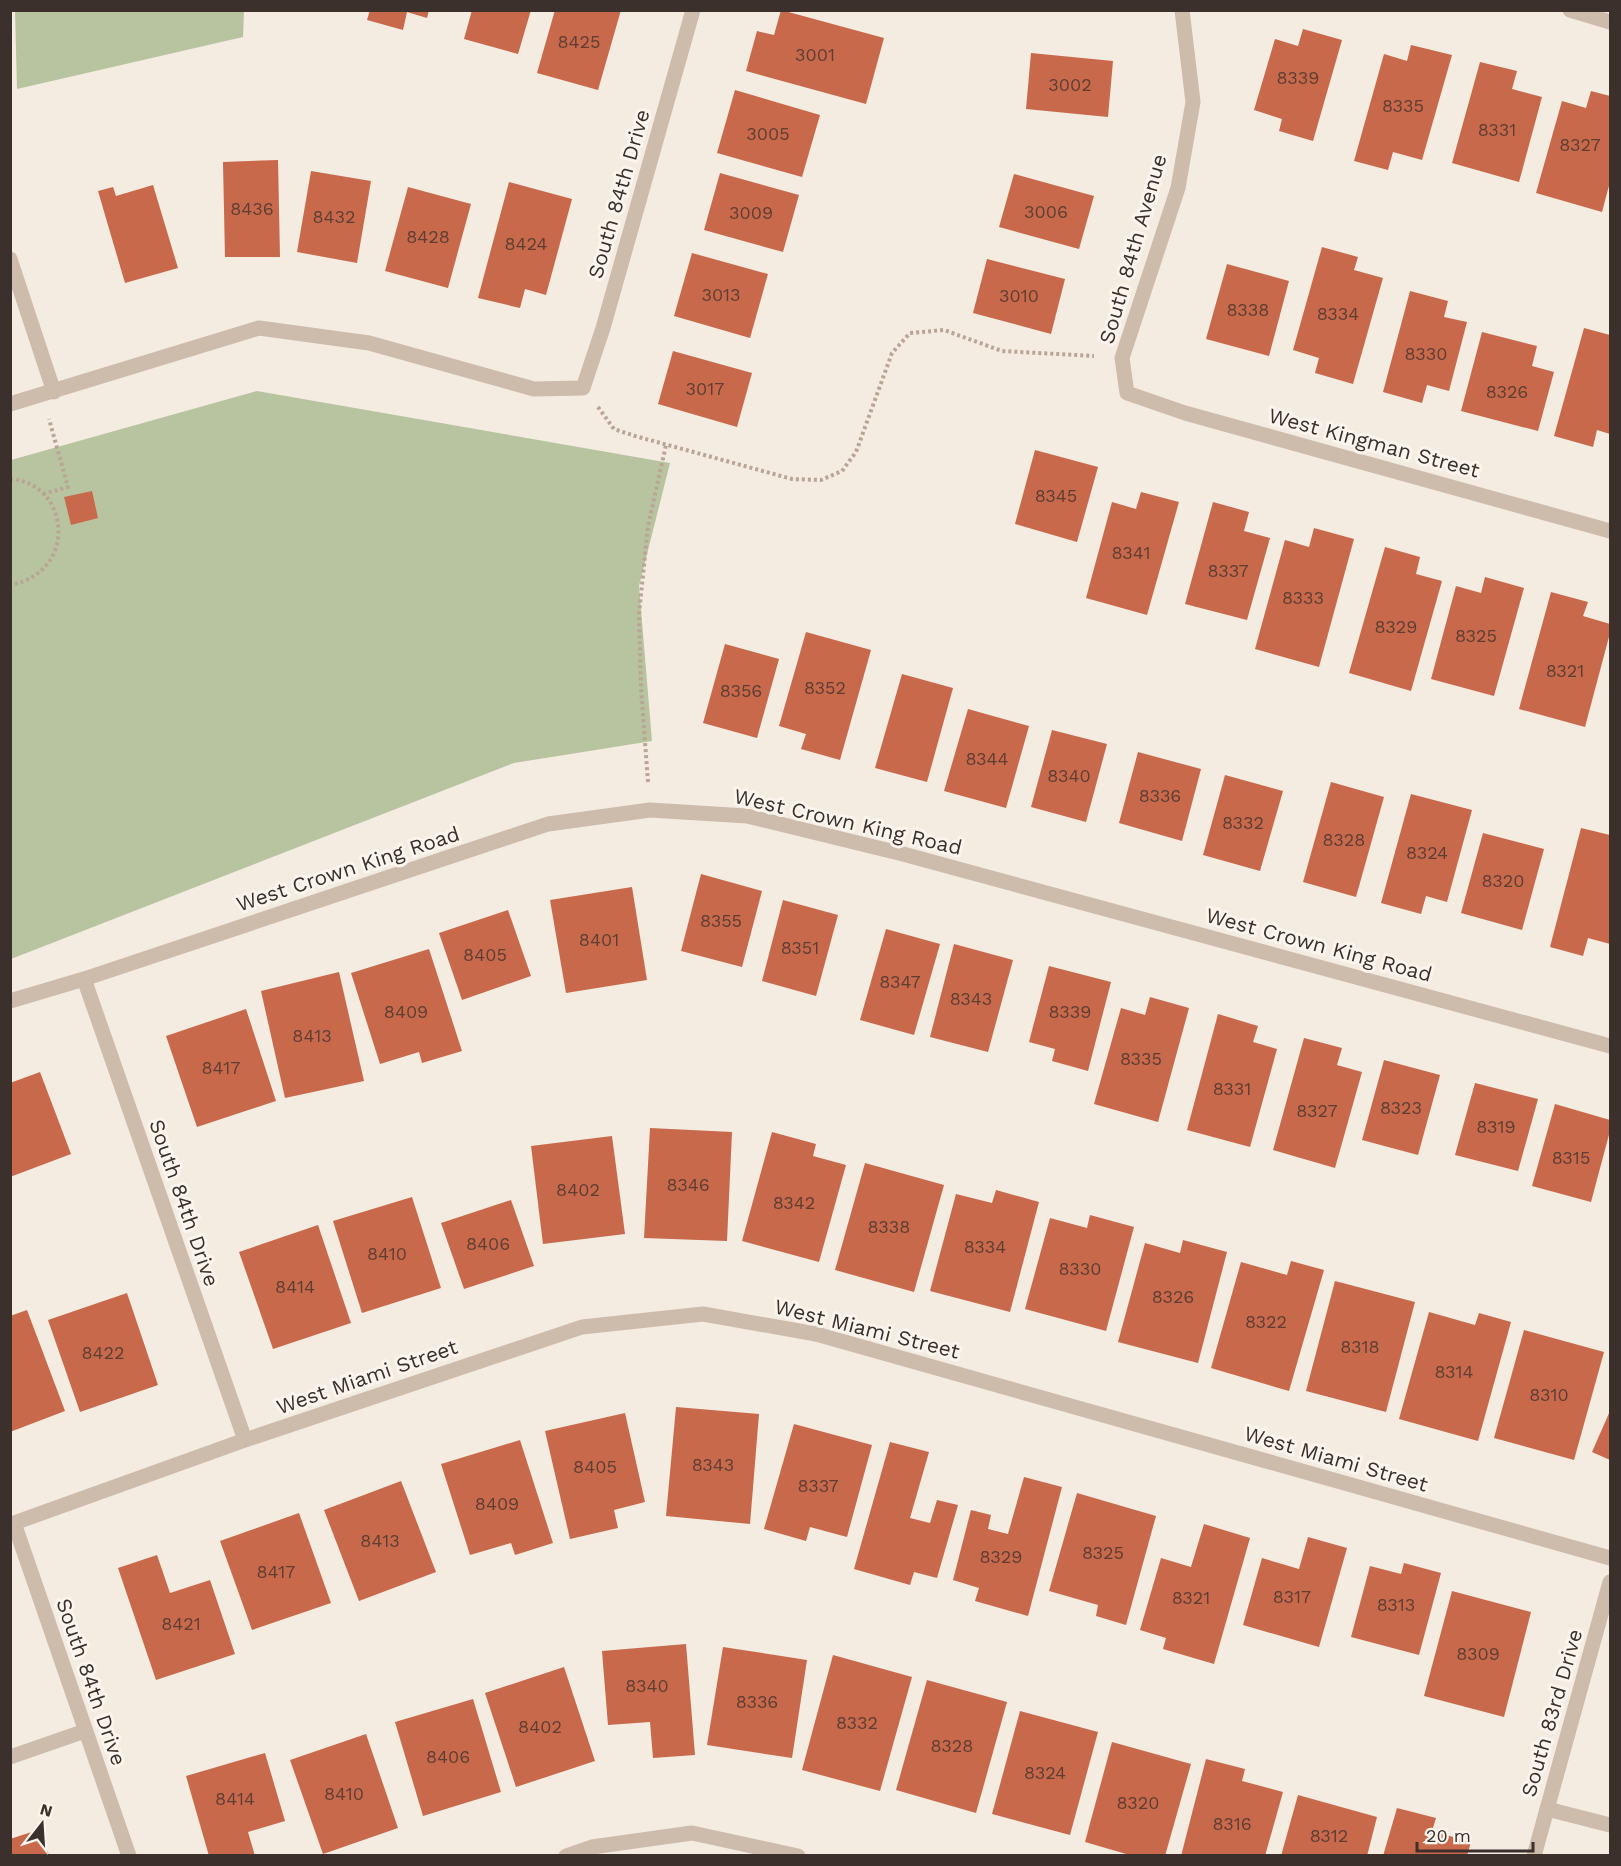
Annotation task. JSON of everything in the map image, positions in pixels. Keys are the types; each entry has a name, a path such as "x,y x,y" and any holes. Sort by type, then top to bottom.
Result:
{"street":[{"name":"South 84th Drive","path":"583,388 603,328 693,10"},
{"name":"South 84th Avenue","path":"1127,393 1122,358 1178,188 1193,102 1182,10"},
{"path":"1570,10 1611,22"},
{"path":"10,259 49,394"},
{"path":"10,404 49,394 258,328 369,343 534,389 583,388"},
{"name":"West Kingman Street","path":"1127,393 1196,416 1611,531"},
{"name":"West Crown King Road","path":"10,1001 84,979 548,824 650,810 747,816 814,832 1611,1046"},
{"name":"South 84th Drive","path":"84,979 245,1440"},
{"name":"West Miami Street","path":"14,1523 245,1440 582,1327 703,1314 816,1334 1611,1558"},
{"name":"South 84th Drive","path":"14,1523 129,1856"},
{"name":"South 83rd Drive","path":"1534,1856 1611,1582"},
{"path":"10,1757 85,1731"},
{"path":"1547,1809 1611,1825"},
{"path":"566,1856 592,1847 692,1833 798,1856"}],"path":[{"path":"583,388 614,429 792,479 821,480 842,471 856,452 892,353 910,333 944,330 1002,351 1122,358"},
{"path":"43,494 68,487 49,394"},
{"path":"650,810 641,688 639,614 648,526 666,445"},
{"path":"10,480 31,485 43,494 58,520 59,535 57,550 50,563 39,574 26,581 10,585"}],"green space":[{"path":"15,11 244,11 243,37 17,89"},
{"path":"257,391 670,463 639,586 652,741 514,763 11,959 11,460"}],"building":[{"path":"370,10 429,10 427,18 407,12 403,30 367,20"},
{"path":"472,10 531,10 518,54 464,39"},
{"path":"555,10 621,10 598,90 537,73"},
{"path":"781,10 884,38 866,104 746,71 757,31 774,35"},
{"path":"1303,29 1342,40 1313,141 1279,131 1282,119 1254,110 1275,39 1298,46"},
{"path":"1411,45 1452,55 1422,160 1393,152 1388,170 1354,161 1384,54 1407,61"},
{"path":"1031,53 1113,61 1108,117 1026,109"},
{"path":"1480,62 1517,71 1512,89 1542,97 1519,182 1452,163"},
{"path":"735,90 820,115 802,177 717,153"},
{"path":"1591,91 1610,96 1610,182 1602,212 1536,193 1562,101 1586,108"},
{"path":"278,160 280,257 225,257 223,162"},
{"path":"311,171 371,181 357,263 297,252"},
{"path":"720,173 799,195 783,252 704,230"},
{"path":"1014,174 1094,196 1079,249 999,227"},
{"path":"509,182 572,199 546,295 525,289 520,308 478,298"},
{"path":"153,185 178,268 125,283 98,191 113,187 116,196"},
{"path":"408,187 471,204 448,288 385,271"},
{"path":"1322,247 1358,257 1354,270 1383,278 1353,384 1315,373 1319,358 1293,350"},
{"path":"692,253 768,274 750,338 674,316"},
{"path":"987,259 1065,279 1051,334 973,313"},
{"path":"1227,264 1289,281 1269,356 1206,339"},
{"path":"1410,291 1448,301 1444,317 1467,322 1449,391 1427,385 1422,403 1383,392"},
{"path":"1584,328 1610,335 1610,434 1597,430 1593,447 1554,436"},
{"path":"1482,332 1537,346 1532,366 1554,372 1538,431 1461,411"},
{"path":"673,351 752,373 737,427 658,404"},
{"path":"1035,450 1098,467 1077,542 1015,524"},
{"path":"92,491 98,518 71,525 64,497"},
{"path":"1141,492 1179,502 1147,615 1086,598 1112,502 1136,509"},
{"path":"1213,502 1249,512 1244,531 1270,538 1247,620 1185,604"},
{"path":"1314,528 1354,539 1319,667 1255,649 1285,540 1309,547"},
{"path":"1385,547 1420,557 1416,574 1442,581 1411,691 1349,673"},
{"path":"1485,577 1524,588 1494,696 1431,679 1456,586 1481,593"},
{"path":"1551,592 1588,602 1583,616 1610,624 1610,633 1585,727 1519,709"},
{"path":"806,632 871,650 840,760 801,749 806,734 779,726"},
{"path":"725,644 779,659 757,738 703,723"},
{"path":"902,674 953,688 927,782 875,768"},
{"path":"968,709 1029,726 1006,808 944,791"},
{"path":"1052,730 1107,744 1086,822 1031,807"},
{"path":"1138,752 1201,769 1182,841 1119,823"},
{"path":"1225,775 1283,791 1260,871 1203,855"},
{"path":"1331,782 1384,797 1356,897 1303,882"},
{"path":"1411,794 1472,810 1447,902 1426,896 1421,914 1381,903"},
{"path":"1581,828 1610,835 1610,944 1588,938 1583,956 1550,947"},
{"path":"1483,833 1544,849 1522,930 1461,913"},
{"path":"701,874 762,891 742,967 681,951"},
{"path":"632,887 647,980 566,993 550,900"},
{"path":"783,900 838,915 816,996 762,981"},
{"path":"508,910 531,976 462,1000 439,933"},
{"path":"886,929 940,944 914,1035 860,1020"},
{"path":"954,944 1013,960 988,1052 930,1037"},
{"path":"429,949 462,1051 422,1063 419,1052 380,1064 351,973"},
{"path":"1049,966 1111,982 1088,1071 1052,1061 1055,1049 1029,1042"},
{"path":"339,972 364,1081 285,1098 261,991"},
{"path":"1150,997 1189,1008 1158,1122 1094,1104 1121,1008 1145,1015"},
{"path":"246,1009 276,1101 197,1127 166,1036"},
{"path":"1218,1014 1258,1026 1253,1042 1277,1049 1250,1147 1187,1130"},
{"path":"1304,1038 1342,1048 1337,1065 1362,1072 1335,1168 1273,1150"},
{"path":"1384,1060 1440,1075 1418,1155 1362,1140"},
{"path":"40,1072 71,1154 10,1177 10,1083"},
{"path":"1475,1083 1538,1099 1518,1171 1455,1155"},
{"path":"1555,1104 1610,1120 1610,1131 1591,1202 1532,1186"},
{"path":"650,1128 732,1132 727,1241 644,1238"},
{"path":"772,1132 816,1144 813,1156 846,1165 819,1262 742,1241"},
{"path":"612,1136 625,1234 543,1244 531,1146"},
{"path":"865,1163 944,1185 914,1292 835,1270"},
{"path":"996,1190 1039,1202 1010,1312 930,1291 956,1194 992,1203"},
{"path":"412,1197 441,1288 362,1313 333,1221"},
{"path":"511,1200 534,1266 464,1289 441,1223"},
{"path":"1090,1215 1134,1227 1106,1331 1025,1309 1050,1218 1087,1228"},
{"path":"318,1225 351,1323 273,1349 239,1252"},
{"path":"1183,1240 1227,1252 1198,1363 1118,1342 1145,1243 1180,1253"},
{"path":"1291,1261 1324,1270 1289,1391 1211,1368 1241,1262 1287,1275"},
{"path":"1335,1281 1415,1302 1386,1412 1306,1391"},
{"path":"127,1293 158,1385 80,1412 48,1320"},
{"path":"27,1310 65,1411 10,1432 10,1316"},
{"path":"1429,1312 1475,1325 1479,1313 1511,1322 1478,1441 1399,1419"},
{"path":"1524,1330 1604,1352 1574,1460 1494,1438"},
{"path":"676,1407 759,1414 750,1524 666,1516"},
{"path":"1610,1411 1610,1460 1592,1452"},
{"path":"625,1413 645,1502 614,1510 618,1528 570,1539 545,1431"},
{"path":"794,1424 872,1445 847,1537 810,1527 806,1541 764,1529"},
{"path":"520,1440 553,1543 515,1555 511,1543 470,1555 441,1464"},
{"path":"890,1442 929,1452 910,1518 930,1523 937,1500 958,1505 937,1578 914,1572 910,1585 854,1569"},
{"path":"1024,1477 1062,1487 1028,1616 975,1601 979,1588 953,1580 971,1510 991,1515 988,1529 1008,1534"},
{"path":"401,1481 436,1572 359,1601 324,1510"},
{"path":"1077,1493 1156,1516 1126,1625 1096,1616 1098,1605 1049,1591"},
{"path":"299,1513 331,1603 252,1630 220,1541"},
{"path":"1204,1524 1250,1538 1214,1664 1163,1649 1166,1638 1140,1630 1161,1558 1191,1567"},
{"path":"1308,1537 1347,1548 1319,1647 1243,1625 1262,1558 1299,1569"},
{"path":"157,1555 170,1593 210,1580 235,1654 156,1680 118,1568"},
{"path":"1404,1563 1441,1573 1419,1655 1351,1637 1370,1566 1401,1574"},
{"path":"1452,1591 1531,1612 1504,1717 1424,1696"},
{"path":"686,1644 695,1755 653,1758 650,1722 608,1725 602,1651"},
{"path":"723,1647 807,1660 792,1758 707,1745"},
{"path":"833,1655 912,1677 880,1791 802,1770"},
{"path":"564,1667 595,1761 516,1787 485,1693"},
{"path":"927,1680 1007,1702 976,1813 896,1790"},
{"path":"473,1699 501,1792 423,1816 395,1722"},
{"path":"1020,1711 1098,1732 1070,1835 992,1814"},
{"path":"366,1734 398,1828 323,1854 290,1760"},
{"path":"1112,1742 1191,1764 1165,1856 1133,1856 1085,1842"},
{"path":"265,1753 285,1821 248,1832 255,1856 209,1856 186,1776"},
{"path":"1206,1759 1245,1769 1242,1781 1283,1792 1265,1856 1181,1856"},
{"path":"1298,1795 1377,1817 1367,1856 1281,1856"},
{"path":"1397,1808 1436,1818 1432,1831 1471,1842 1467,1856 1383,1856"},
{"path":"41,1829 49,1856 10,1856 10,1839"}]}
